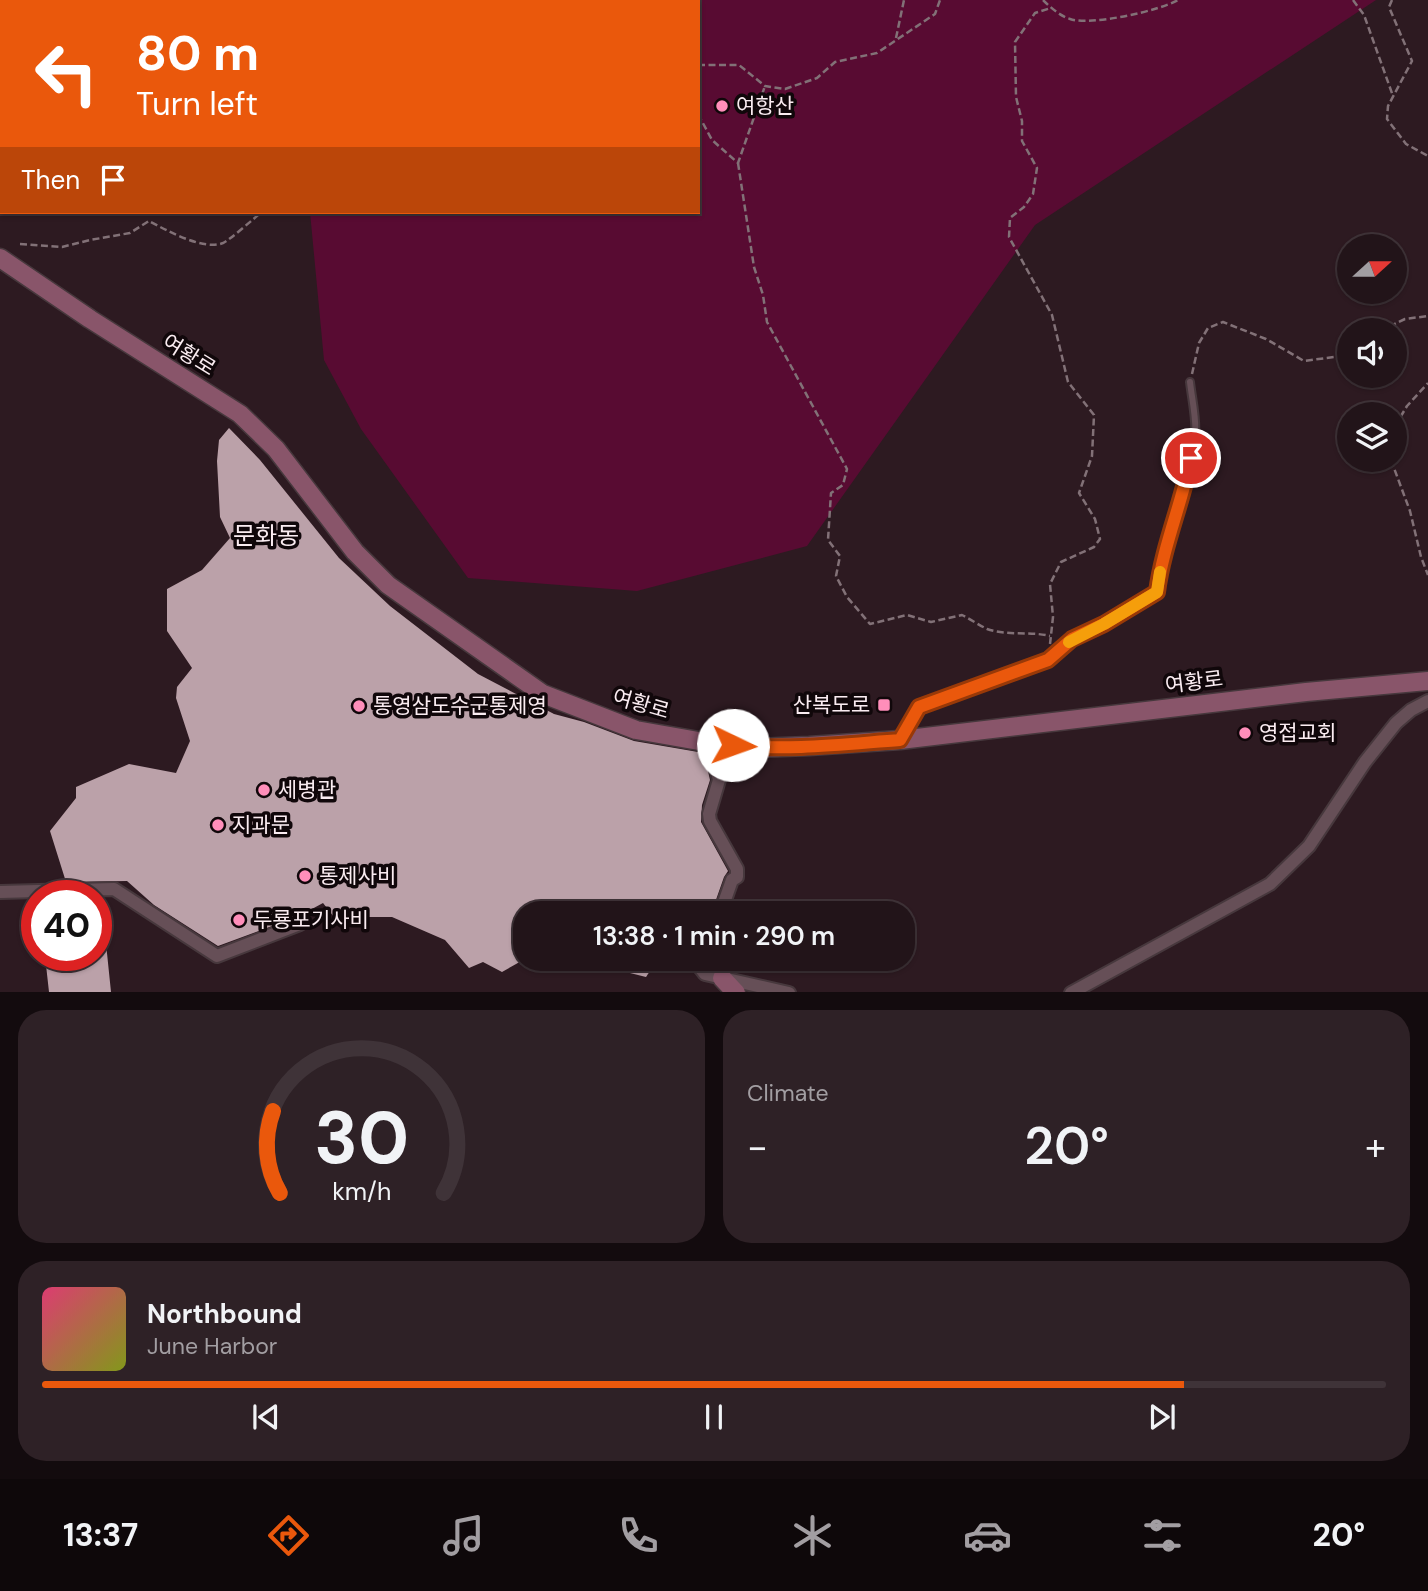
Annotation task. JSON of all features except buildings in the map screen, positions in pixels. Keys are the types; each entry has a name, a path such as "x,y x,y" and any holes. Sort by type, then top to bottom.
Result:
{"street":[{"name":"여황로","path":"0,258 240,414 276,450 355,552 388,585 543,694 636,730 756,748 900,740 1306,692 1428,681"},
{"path":"1071,992 1270,884 1309,846 1358,773 1396,723 1411,710 1428,701"},
{"path":"710,743 719,780 709,814 710,821 737,869 737,877 732,880 724,901"},
{"path":"0,892 114,889 217,956 300,924"},
{"path":"703,971 705,974 789,992"},
{"path":"722,978 736,992"}],"lane":[{"path":"900,740 919,707 1048,660 1072,639 1104,624 1157,592 1160,569 1186,481 1196,435 1190,382"}],"path":[{"path":"896,38 904,0"},
{"path":"700,65 739,65 765,86 785,89 817,78 835,62 877,53 935,14 940,0"},
{"path":"1043,0 1071,20 1125,17 1178,0"},
{"path":"1353,0 1364,15 1393,96"},
{"path":"1392,0 1389,7 1412,61 1388,106 1387,119 1406,144 1428,156"},
{"path":"1048,660 1054,617 1050,584 1061,562 1094,547 1100,539 1095,519 1079,493 1093,456 1094,415 1068,382 1052,315 1009,237 1010,218 1024,207 1033,194 1037,168 1022,141 1022,121 1016,97 1015,41 1035,13 1051,8"},
{"path":"765,86 737,163 754,267 763,295 767,322 847,469 843,485 831,493 828,540 840,556 836,576 847,597 870,624 908,615 931,622 962,615 989,629 1036,632 1051,636"},
{"path":"700,118 712,139 737,163"},
{"path":"20,244 62,247 131,233 149,221 201,244 225,243 260,214"},
{"path":"1407,319 1428,316"},
{"path":"1190,382 1199,343 1208,328 1223,322 1266,338 1304,360 1337,356"},
{"path":"1407,408 1428,383"},
{"path":"1395,472 1410,511 1420,558 1428,575"}],"shaded area":[{"path":"700,0 1376,0 1035,225 807,546 637,591 468,578 361,429 324,360 310,214 700,214"}],"slow traffic":[{"path":"1069,642 1157,592 1160,572"}],"place":[{"name":"여항산","path":"722,106"},
{"name":"산복도로","path":"884,705"},
{"name":"통영삼도수군통제영","path":"359,706"},
{"name":"영접교회","path":"1245,733"},
{"name":"세병관","path":"264,790"},
{"name":"지과문","path":"218,825"},
{"name":"통제사비","path":"305,876"},
{"name":"두룡포기사비","path":"239,920"}],"district":[{"name":"문화동","path":"266,536"}],"route":[{"path":"733,745 756,748 900,740 919,707 1048,660 1072,639 1137,605 1157,592 1160,569 1191,458"}]}
